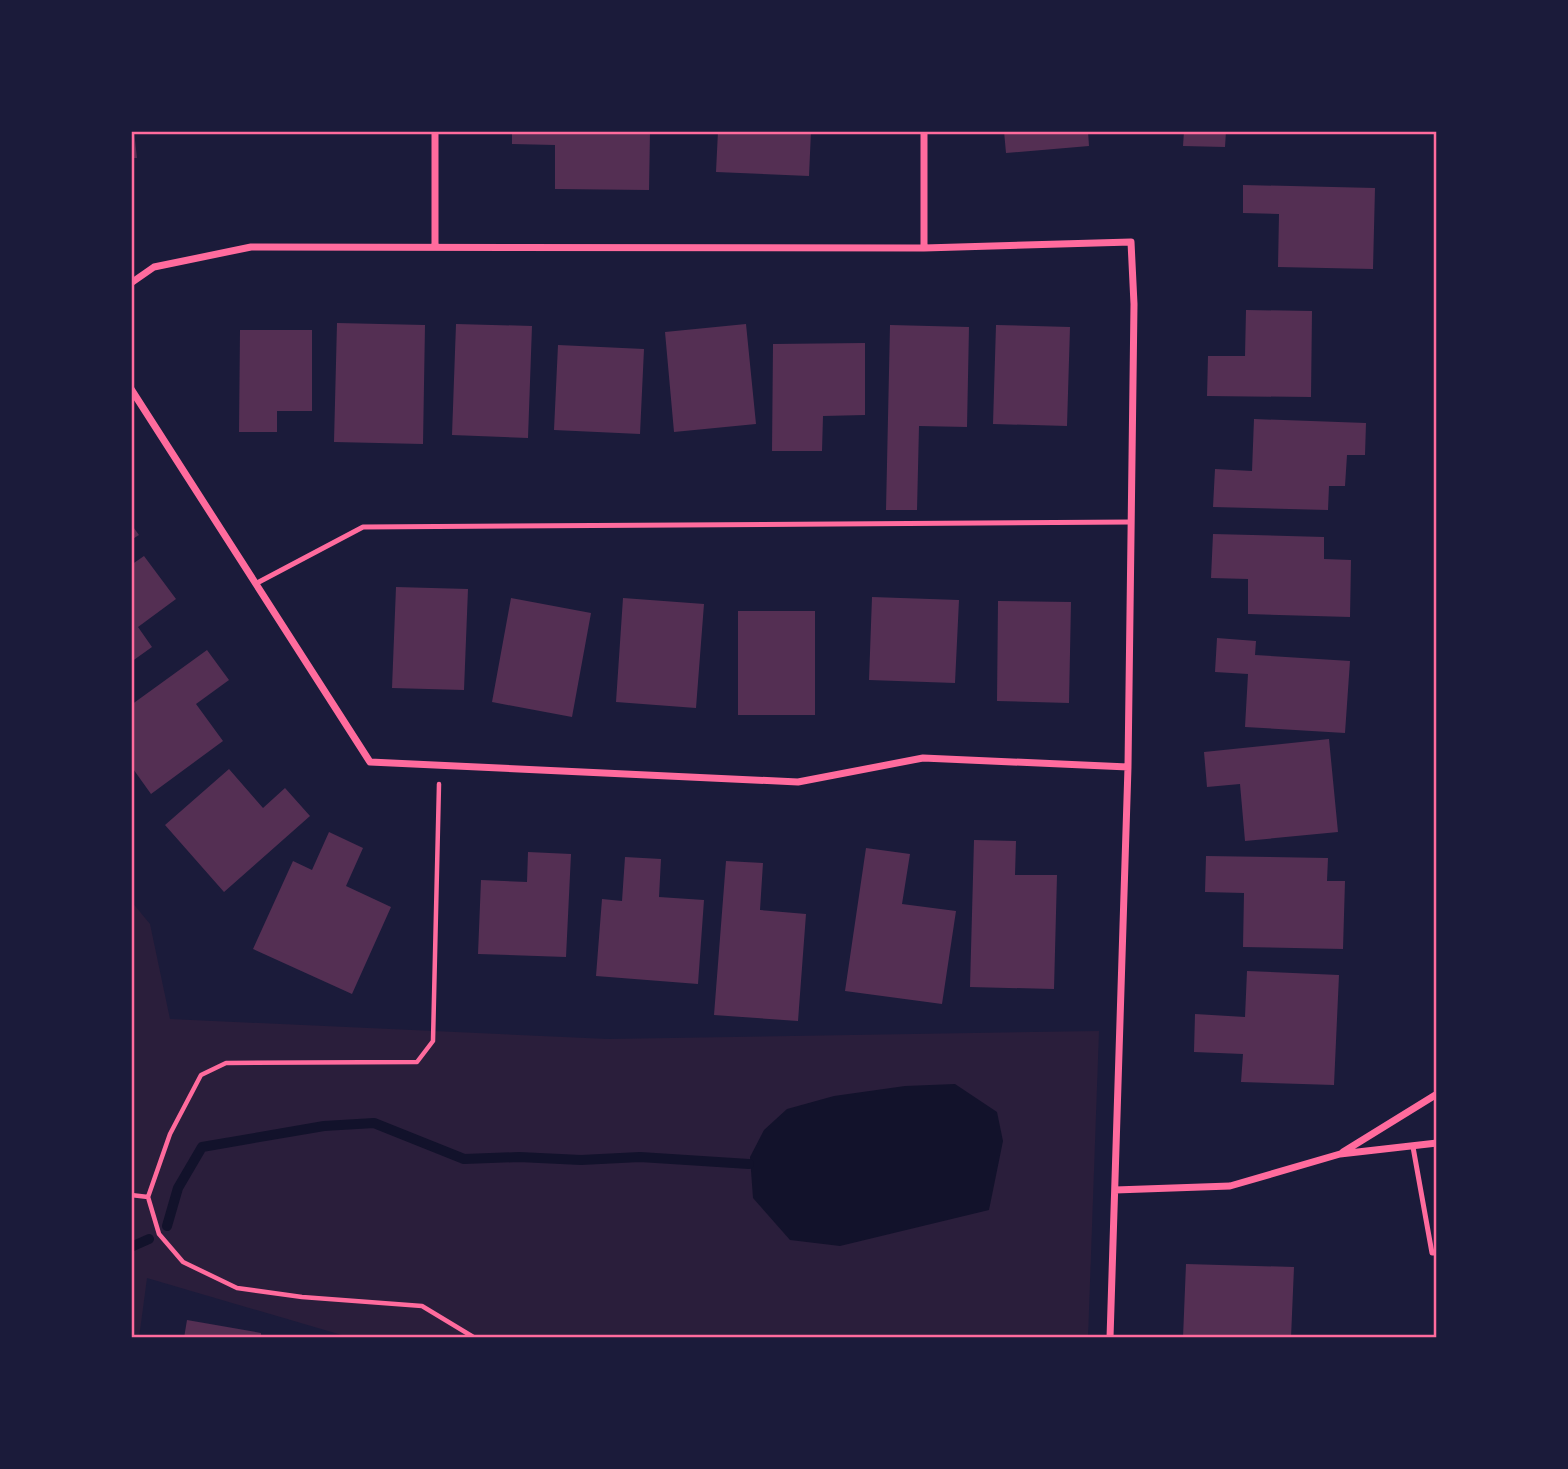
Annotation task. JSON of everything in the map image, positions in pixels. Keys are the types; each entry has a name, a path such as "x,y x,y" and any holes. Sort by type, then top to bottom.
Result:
{"street":[{"path":"435,131 436,247"},
{"path":"923,131 924,248"},
{"path":"131,283 154,267 251,247 924,248 1132,242 1134,304 1128,767 1110,1338"},
{"path":"131,389 370,762 798,782 923,758 1128,767"},
{"path":"1340,1154 1437,1094"},
{"path":"1115,1190 1230,1186 1340,1154 1437,1143"}],"lane":[{"path":"257,583 363,527 1131,523"},
{"path":"1413,1147 1432,1253 1437,1252"}],"path":[{"path":"439,765 433,1041 417,1062 226,1063 201,1075 170,1134 148,1197 159,1234 183,1262 237,1288 302,1297 422,1306 475,1338"},
{"path":"131,1195 148,1197"}],"shaded area":[{"path":"131,901 150,924 170,1019 608,1039 1099,1031 1088,1338 352,1338 147,1278 139,1338 131,1338"},
{"path":"955,1084 997,1112 1003,1141 989,1210 840,1246 790,1240 753,1198 750,1157 764,1130 787,1109 834,1096 905,1086"}],"building":[{"path":"131,131 134,131 137,158 131,158"},
{"path":"512,131 650,131 649,190 555,189 555,145 512,144"},
{"path":"718,131 811,131 809,176 716,172"},
{"path":"1004,131 1088,131 1089,146 1006,153"},
{"path":"1184,131 1226,131 1225,147 1183,146"},
{"path":"1243,185 1375,188 1373,269 1278,267 1279,214 1243,213"},
{"path":"1246,310 1312,311 1311,397 1207,396 1208,356 1245,356"},
{"path":"337,323 425,325 423,444 334,442"},
{"path":"456,324 532,326 528,438 452,435"},
{"path":"746,324 756,424 674,432 665,332"},
{"path":"890,325 969,327 967,427 919,426 917,510 886,510"},
{"path":"996,325 1070,327 1067,426 993,424"},
{"path":"240,330 312,330 312,411 277,411 277,432 239,432"},
{"path":"865,343 865,415 823,416 822,451 772,451 773,344"},
{"path":"558,345 644,349 640,434 554,430"},
{"path":"1254,419 1366,423 1365,455 1347,455 1345,486 1329,486 1328,510 1213,507 1215,469 1252,471"},
{"path":"131,524 139,535 131,540"},
{"path":"1213,534 1324,537 1324,559 1351,560 1350,617 1248,614 1248,579 1211,578"},
{"path":"144,556 176,599 138,627 152,647 131,662 131,565"},
{"path":"396,587 468,589 464,690 392,688"},
{"path":"872,597 959,600 955,683 869,680"},
{"path":"511,598 591,613 572,717 492,702"},
{"path":"623,598 704,604 696,708 616,702"},
{"path":"998,601 1071,602 1069,703 997,701"},
{"path":"738,611 815,611 815,715 738,715"},
{"path":"1217,638 1256,641 1255,655 1350,661 1345,733 1245,727 1248,674 1215,672"},
{"path":"207,650 229,680 196,704 223,741 151,794 131,766 131,705"},
{"path":"1329,739 1338,832 1245,841 1240,784 1207,787 1204,752"},
{"path":"229,769 263,808 285,788 310,816 224,892 165,825"},
{"path":"329,832 363,848 346,886 391,907 352,994 253,949 293,861 312,870"},
{"path":"974,840 1016,841 1015,875 1057,875 1054,989 970,987"},
{"path":"866,848 910,854 902,904 956,911 942,1004 845,991"},
{"path":"528,852 571,854 566,957 478,954 481,880 527,882"},
{"path":"1206,856 1328,858 1327,881 1345,881 1343,949 1243,947 1244,893 1205,892"},
{"path":"625,857 661,859 659,897 704,900 698,984 596,976 602,899 622,901"},
{"path":"726,861 763,863 760,910 806,914 798,1021 714,1015"},
{"path":"1247,971 1339,975 1334,1085 1241,1082 1243,1054 1194,1052 1195,1014 1245,1017"},
{"path":"1186,1264 1294,1267 1291,1338 1183,1338"},
{"path":"187,1320 261,1333 261,1338 184,1338"}],"waterway":[{"path":"167,1226 178,1188 202,1147 324,1126 374,1123 464,1159 519,1157 581,1160 640,1157 749,1164"},
{"path":"131,1247 149,1239"}]}
